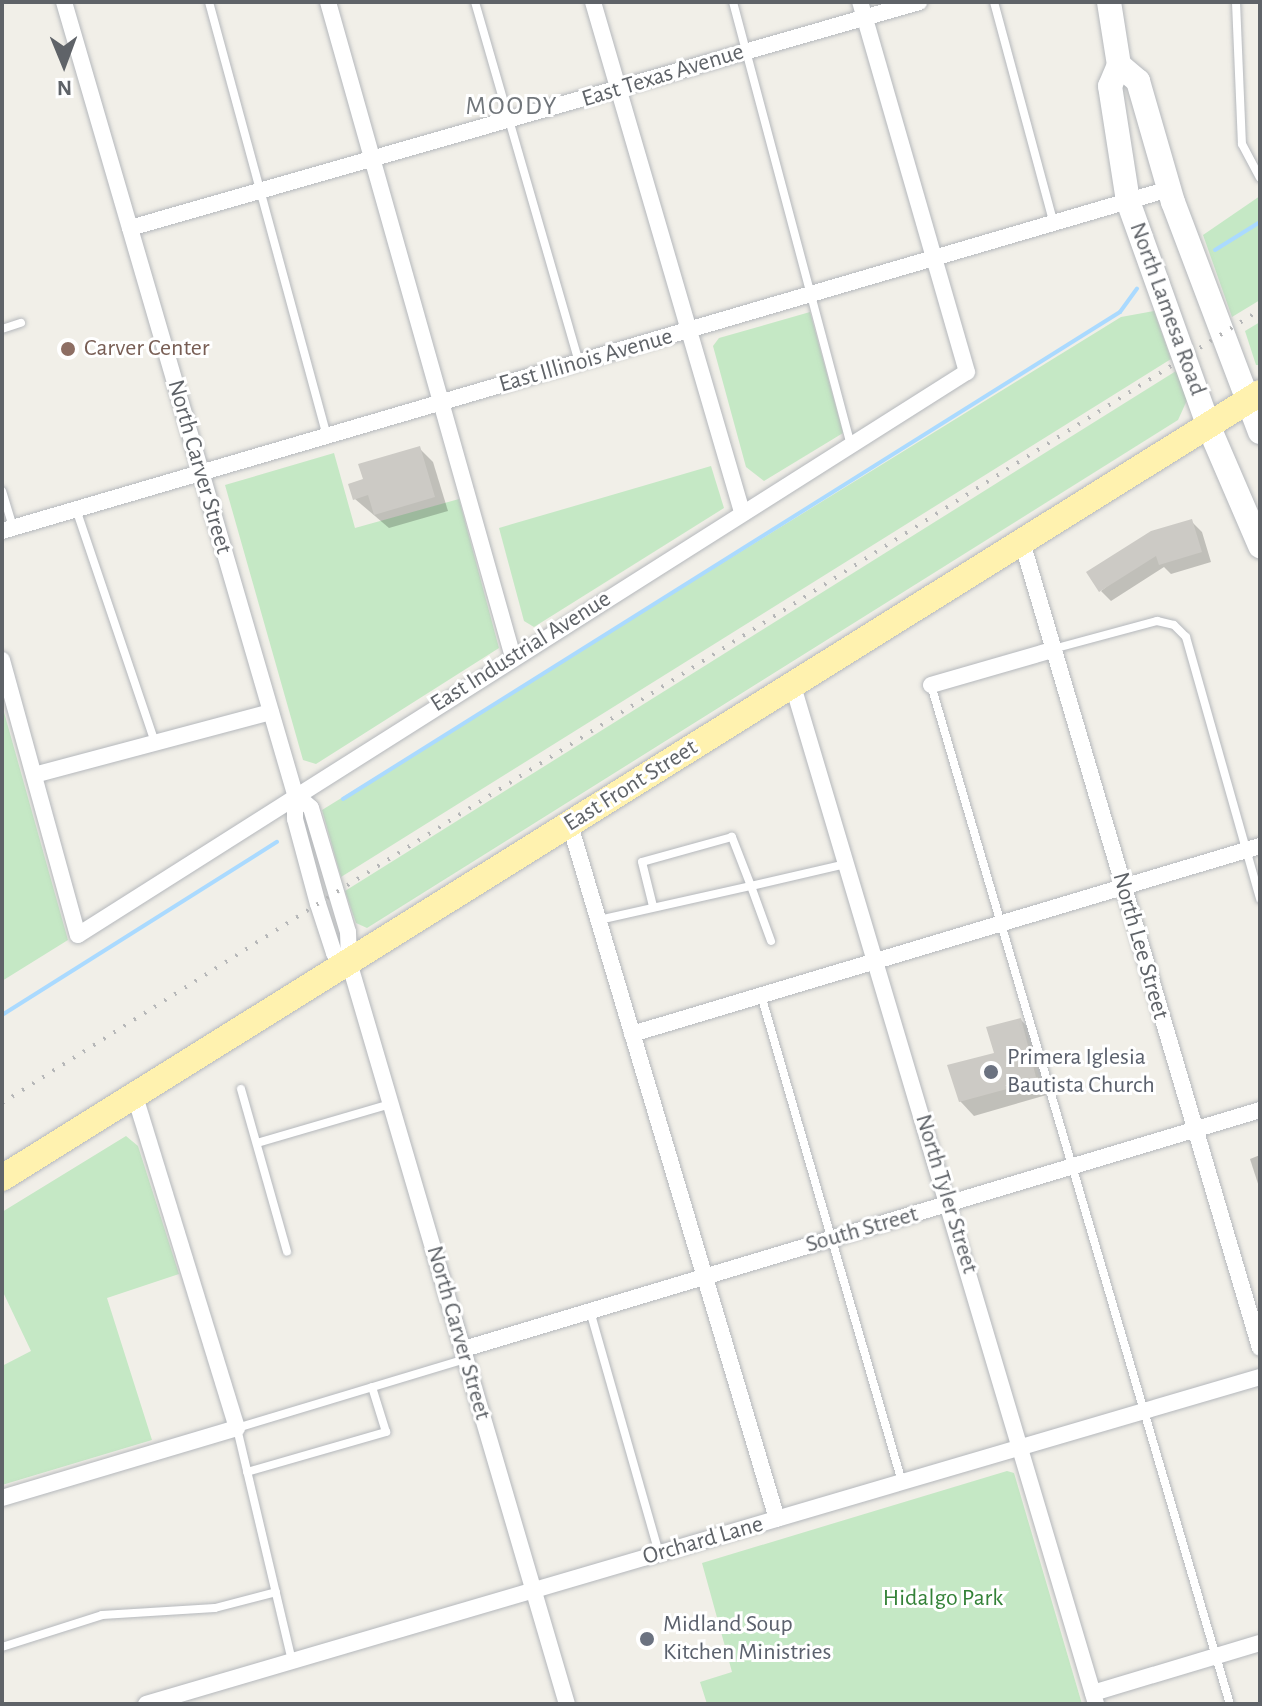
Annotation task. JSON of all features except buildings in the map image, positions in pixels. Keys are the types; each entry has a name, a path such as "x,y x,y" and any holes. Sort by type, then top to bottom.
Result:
{"main road":[{"name":"North Lamesa Road","path":"1109,2 1119,65 1110,86 1128,201 1208,425 1260,546"},
{"name":"North Lamesa Road","path":"1119,65 1138,81 1169,189 1254,397 1260,432"},
{"name":"East Front Street","path":"2,1178 1254,397"}],"street":[{"name":"North Carver Street","path":"64,2 295,794 311,808 348,932 349,962 567,1704"},
{"path":"328,2 445,402 513,657"},
{"path":"593,2 742,512"},
{"name":"East Texas Avenue","path":"130,228 376,161 619,89 748,50 862,8 919,2"},
{"path":"862,8 935,260"},
{"name":"East Illinois Avenue","path":"7,529 1055,225 1169,189"},
{"name":"East Industrial Avenue","path":"34,775 78,935 295,794 967,372 935,260"},
{"name":"North Lee Street","path":"1022,542 1260,1348"},
{"path":"931,685 1052,650"},
{"path":"2,660 34,775 271,712"},
{"name":"North Tyler Street","path":"793,686 1094,1698"},
{"path":"570,825 777,1519"},
{"path":"632,1034 1253,848"},
{"path":"2,1498 237,1428 135,1096"},
{"name":"South Street","path":"465,1354 590,1311 1260,1110"},
{"name":"Orchard Lane","path":"146,1704 1260,1377"},
{"path":"1094,1698 1260,1643"}],"lane":[{"path":"209,2 327,437"},
{"path":"475,2 579,363"},
{"path":"733,2 851,444"},
{"path":"994,2 1055,225"},
{"path":"1236,2 1242,144 1260,178"},
{"path":"2,329 21,323"},
{"path":"2,491 7,529"},
{"path":"76,509 155,743"},
{"path":"1052,650 1157,621 1174,625 1186,637 1253,848 1260,899"},
{"path":"931,685 999,924 1147,1411 1230,1704"},
{"path":"653,906 642,862 732,837 771,941"},
{"path":"598,921 847,864"},
{"path":"761,995 902,1483"},
{"path":"241,1089 287,1252"},
{"path":"257,1143 390,1104"},
{"path":"590,1311 659,1554"},
{"path":"292,1661 237,1428 372,1387 465,1354"},
{"path":"247,1472 386,1432 372,1387"},
{"path":"2,1647 102,1615 215,1608 276,1592"}],"green space":[{"path":"1260,196 1260,300 1232,317 1203,235"},
{"path":"1154,311 1171,359 341,877 322,810 1121,317"},
{"path":"810,312 843,433 764,481 746,467 713,346 719,338"},
{"path":"1260,322 1260,365 1256,365 1245,331"},
{"path":"1176,371 1188,398 1178,420 367,928 356,923 345,891"},
{"path":"334,453 355,528 459,499 499,648 316,764 303,760 225,485"},
{"path":"711,466 724,508 534,627 524,621 499,528"},
{"path":"2,705 68,940 2,981"},
{"path":"126,1136 138,1146 179,1274 107,1298 152,1440 2,1485 2,1366 31,1351 2,1290 2,1212"},
{"name":"Hidalgo Park","path":"1007,1471 1014,1473 1082,1704 707,1704 700,1682 732,1672 702,1563"}],"waterway":[{"path":"1215,250 1260,222"},
{"path":"343,799 1120,312 1137,289"},
{"path":"2,1015 277,842"}],"railway":[{"path":"2,1103 1260,310"}],"place":[{"name":"Carver Center","path":"68,349"},
{"name":"Primera Iglesia Bautista Church","path":"991,1072"},
{"name":"Midland Soup Kitchen Ministries","path":"647,1639"}],"district":[{"name":"MOODY","path":"512,107"}]}
